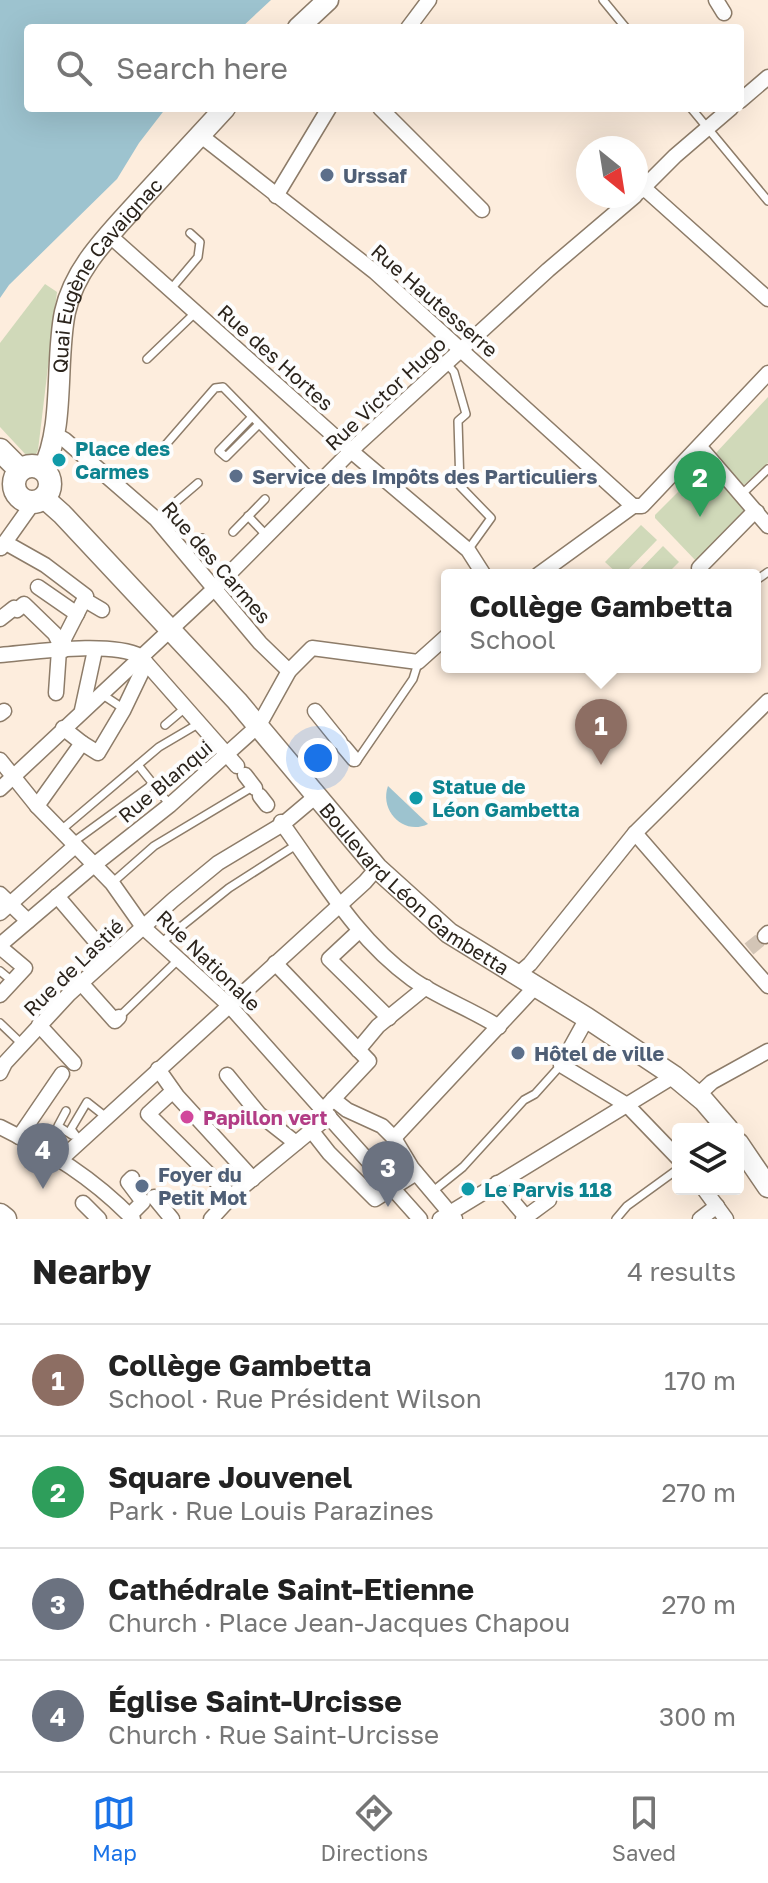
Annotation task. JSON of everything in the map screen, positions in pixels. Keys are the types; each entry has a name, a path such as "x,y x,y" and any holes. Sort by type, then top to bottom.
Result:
{"main road":[{"path":"302,24 328,0"},
{"name":"Quai Eugène Cavaignac","path":"43,469 54,434 64,315 81,269 221,112"},
{"path":"0,450 20,470"},
{"path":"30,466 43,469 50,482 24,501 14,480 20,470 30,466"},
{"name":"Boulevard Léon Gambetta","path":"24,501 170,628 259,725 315,797 377,868 449,933 674,1076 698,1095 723,1123"},
{"path":"744,1152 768,1187"},
{"path":"0,1215 5,1219"}],"street":[{"path":"411,24 429,0"},
{"path":"744,98 768,77"},
{"path":"276,196 327,112"},
{"path":"384,112 482,210"},
{"name":"Rue Victor Hugo","path":"648,184 726,112"},
{"name":"Rue Hautesserre","path":"200,135 375,272 633,506"},
{"path":"648,201 768,299"},
{"name":"Rue Victor Hugo","path":"0,789 100,693 143,660 170,628 214,589 351,451 460,349 620,208"},
{"name":"Rue des Hortes","path":"109,235 351,451 468,550 480,569"},
{"path":"546,569 633,506 642,506 768,373"},
{"name":"Rue des Carmes","path":"54,434 65,440 156,519 285,667"},
{"path":"700,447 768,526"},
{"path":"24,501 3,546 45,565 86,596 64,639 56,693"},
{"path":"699,568 757,512"},
{"path":"38,587 77,614"},
{"path":"85,600 102,610"},
{"path":"0,619 24,604 55,634 61,650"},
{"path":"418,662 441,641"},
{"name":"Rue Blanqui","path":"0,946 170,805 249,782 259,725 285,667 314,646 418,662"},
{"path":"0,655 61,650 127,650 143,660 249,782"},
{"path":"82,710 95,650"},
{"path":"63,728 98,753 124,709 143,660"},
{"path":"516,976 530,964 635,833 768,701"},
{"path":"315,711 355,760"},
{"path":"37,806 82,743"},
{"name":"Rue Nationale","path":"0,760 60,832 112,883 143,927 229,1005 328,1108 420,1219"},
{"name":"Rue de Lastié","path":"2,1064 81,983 218,863 282,823 315,797"},
{"path":"282,823 338,904 379,954 426,987 475,1011 499,1027"},
{"path":"635,833 745,953 768,986"},
{"path":"28,921 4,902 73,845"},
{"path":"60,1160 377,868"},
{"path":"57,896 109,957"},
{"path":"359,931 329,959 389,1018"},
{"path":"0,946 25,968 0,995"},
{"path":"211,1219 232,1197 311,1130 369,1061 275,963"},
{"path":"81,983 115,1021 119,1017"},
{"path":"358,1050 389,1018 426,987"},
{"path":"394,1138 535,987"},
{"path":"587,1018 561,1065 627,1105 672,1152"},
{"path":"39,1025 74,1063"},
{"path":"698,1095 712,1082 768,1051"},
{"path":"158,1069 173,1091 253,1179"},
{"path":"19,1137 62,1074"},
{"path":"227,1075 259,1114 296,1143"},
{"path":"328,1108 347,1110 382,1126 394,1138 448,1217 497,1183 674,1076"},
{"path":"173,1091 148,1114 232,1197"},
{"path":"0,1127 104,1189 127,1213"},
{"path":"311,1130 375,1199 416,1173"},
{"path":"83,1203 102,1219 127,1213 143,1202 128,1182 132,1178"},
{"path":"497,1183 524,1218 549,1200"},
{"path":"700,1219 722,1212 709,1195"},
{"path":"157,1201 172,1219"}],"lane":[{"path":"603,0 623,24"},
{"path":"694,112 768,201"},
{"path":"171,289 198,257 200,242 190,233"},
{"path":"147,359 196,311"},
{"path":"446,363 454,372 466,414 458,421 460,486 491,518 468,550"},
{"path":"162,449 215,388 223,387 318,484"},
{"path":"251,418 219,451 226,457 258,425"},
{"path":"742,494 768,469"},
{"path":"156,519 198,483"},
{"path":"233,532 265,499"},
{"path":"248,516 266,535"},
{"path":"186,554 202,538"},
{"path":"355,760 413,679 418,662"},
{"path":"100,693 124,709"},
{"path":"165,725 186,707"},
{"path":"60,832 159,747 200,723"},
{"path":"138,765 170,805"},
{"path":"112,883 154,846 249,782"},
{"path":"73,845 153,784"},
{"path":"162,942 229,888 296,845"},
{"path":"119,1017 179,959"},
{"path":"0,971 12,981"},
{"path":"0,1023 23,1045"},
{"path":"432,1193 463,1167 524,1100 535,1094 561,1065"},
{"path":"80,1141 71,1129 87,1102 106,1117"},
{"path":"66,1111 58,1126 80,1141"},
{"path":"616,1219 627,1206 672,1173"}],"green space":[{"path":"45,284 57,292 38,450 36,454 27,456 0,427 0,343"},
{"path":"768,397 768,463 744,485 715,454"},
{"path":"701,469 712,471 748,514 697,562 655,515"},
{"path":"641,525 657,540 629,569 613,569 605,562"},
{"path":"663,546 679,562 672,569 641,569"}],"water":[{"path":"0,0 271,0 245,24 24,24 24,112 163,112 117,179 9,285 0,298"},
{"path":"388,786 428,824 410,827 396,819 387,804"}],"tunnel":[{"path":"749,949 765,936"}],"place":[{"name":"Urssaf","path":"327,175"},
{"name":"Place des Carmes","path":"59,460"},
{"name":"Service des Impôts des Particuliers","path":"236,476"},
{"name":"Square Jouvenel","path":"700,517"},
{"name":"Collège Gambetta","path":"601,765"},
{"name":"Statue de Léon Gambetta","path":"416,798"},
{"name":"Hôtel de ville","path":"518,1053"},
{"name":"Papillon vert","path":"187,1117"},
{"name":"Foyer du Petit Mot","path":"142,1186"},
{"name":"Église Saint-Urcisse","path":"43,1189"},
{"name":"Le Parvis 118","path":"468,1189"},
{"name":"Cathédrale Saint-Etienne","path":"388,1207"}]}
